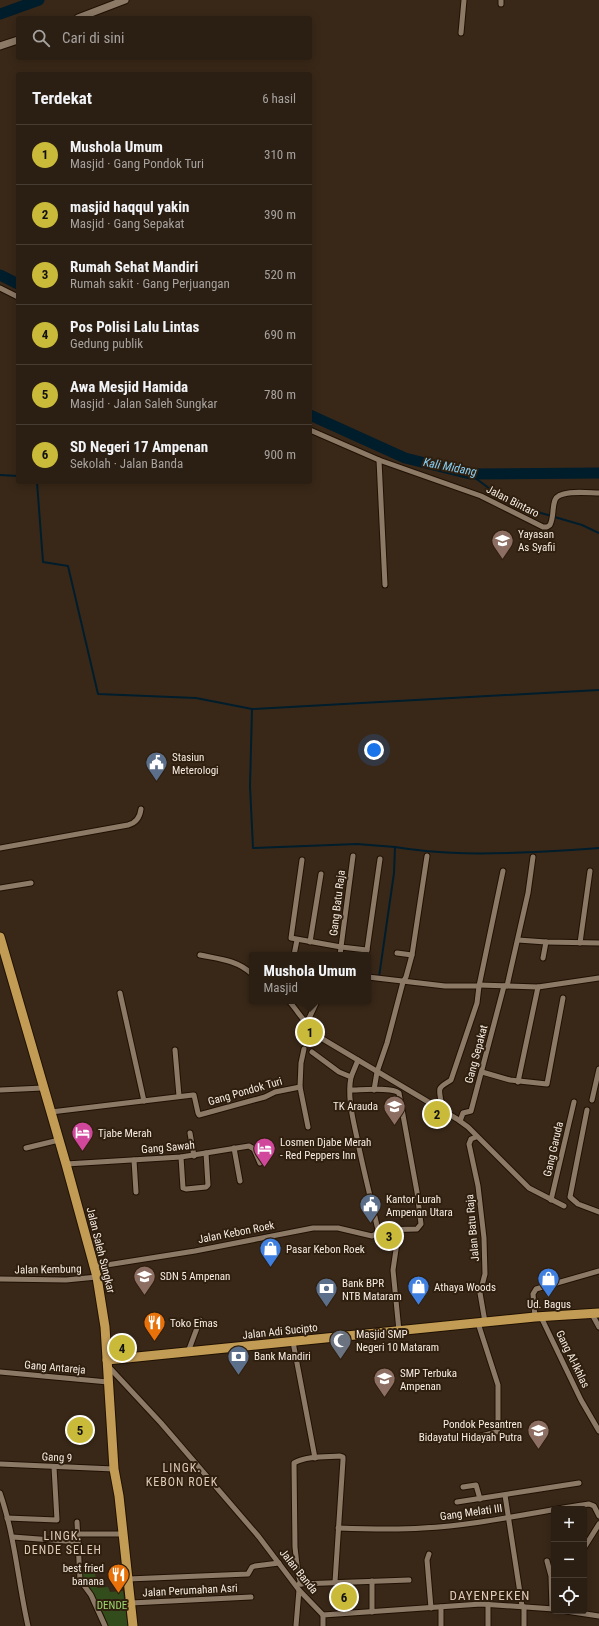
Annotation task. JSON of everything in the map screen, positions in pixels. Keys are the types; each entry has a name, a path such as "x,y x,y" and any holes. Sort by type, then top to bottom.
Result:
{"highway":[{"name":"Jalan Saleh Sungkar","path":"0,937 2,953 51,1112 97,1277 104,1327 114,1469 119,1496 134,1626"},
{"name":"Jalan Adi Sucipto","path":"107,1363 188,1352 481,1322 596,1313"}],"street":[{"path":"83,16 126,0"},
{"path":"461,33 464,0"},
{"path":"0,46 16,41"},
{"path":"0,288 16,296"},
{"name":"Jalan Bintaro","path":"312,431 379,460 481,496 543,527 549,526 552,520 556,498 560,495 567,493 599,493"},
{"path":"379,460 386,585"},
{"path":"0,848 128,825 137,820 140,816 141,809"},
{"name":"Gang Batu Raja","path":"353,856 341,947 363,952"},
{"path":"374,1090 377,1072 412,955 427,856"},
{"name":"Gang Sepakat","path":"460,1121 463,1113 471,1111 482,1072 518,940 528,893 533,857"},
{"path":"367,952 380,859"},
{"path":"302,860 290,936 291,938 297,940 341,947 340,952"},
{"path":"438,1106 440,1101 438,1092 440,1087 451,1080 477,1003 479,986 503,871"},
{"path":"580,943 590,871"},
{"path":"310,942 321,874"},
{"path":"0,888 31,883"},
{"path":"295,952 297,940"},
{"path":"518,940 599,943"},
{"path":"543,958 546,942"},
{"path":"397,953 412,955"},
{"path":"200,956 231,961 244,967 249,971"},
{"path":"371,977 405,980 445,986 538,987 599,978"},
{"path":"518,1082 538,987"},
{"path":"120,993 144,1101"},
{"path":"482,1072 518,1082 545,1084 548,1082 563,998"},
{"path":"291,1004 306,1025 321,1038 377,1072 438,1106 460,1121 529,1188 564,1206"},
{"path":"306,1025 316,1004"},
{"path":"300,1087 301,1063 304,1049"},
{"path":"175,1050 179,1096"},
{"path":"312,1052 339,1072 351,1077"},
{"path":"350,1090 394,1091 399,1093 417,1192 421,1224 417,1229 378,1230 356,1135 350,1090 351,1077 358,1060"},
{"path":"592,1100 599,1069"},
{"name":"Gang Pondok Turi","path":"51,1112 194,1095 199,1115 265,1097 275,1092 300,1087 308,1127"},
{"path":"0,1090 43,1088"},
{"name":"Gang Garuda","path":"551,1200 574,1102"},
{"path":"587,1110 570,1197 578,1204 599,1212"},
{"path":"190,1133 194,1156"},
{"name":"Jalan Batu Raja","path":"476,1137 471,1139 469,1144 478,1186 484,1238 485,1274 480,1293 481,1322"},
{"path":"26,1148 59,1140"},
{"name":"Gang Sawah","path":"66,1164 194,1156 252,1146 260,1163"},
{"path":"234,1148 240,1181"},
{"path":"181,1157 183,1188 206,1187 208,1185 206,1153"},
{"path":"134,1160 136,1192"},
{"name":"Jalan Kebon Roek","path":"94,1267 195,1251 313,1228 338,1228 372,1236 376,1234 378,1230"},
{"path":"399,1230 393,1270 399,1331"},
{"path":"538,1317 533,1294 534,1291 599,1271"},
{"name":"Jalan Kembung","path":"0,1279 66,1280 97,1277"},
{"path":"596,1313 599,1327"},
{"name":"Gang Al-Ikhlas","path":"538,1317 581,1400 599,1431"},
{"path":"188,1352 200,1320"},
{"path":"469,1439 497,1432 498,1428 497,1381 481,1322"},
{"path":"293,1342 315,1458"},
{"name":"Jalan Banda","path":"107,1363 259,1537 279,1563 298,1584 299,1590 323,1615"},
{"name":"Gang Antareja","path":"0,1372 108,1382"},
{"path":"335,1582 338,1528 343,1482 343,1457 315,1458 298,1461 294,1463 293,1466 295,1546 298,1584 335,1582 372,1580 409,1580"},
{"name":"Gang 9","path":"0,1464 114,1469"},
{"path":"7,1518 57,1520 54,1467"},
{"path":"457,1502 580,1483"},
{"path":"463,1487 476,1485 480,1499"},
{"path":"0,1493 13,1538 17,1572 28,1626"},
{"path":"505,1495 523,1606 524,1626"},
{"name":"Gang Melati III","path":"338,1528 423,1528 508,1517 589,1504 594,1506 599,1516"},
{"path":"77,1522 80,1580 97,1608 105,1626"},
{"path":"587,1543 599,1524"},
{"path":"77,1534 123,1534"},
{"path":"13,1538 78,1542"},
{"path":"429,1554 427,1560 431,1608"},
{"path":"547,1561 551,1578"},
{"path":"128,1578 248,1574 255,1566 279,1563"},
{"path":"372,1580 372,1612"},
{"path":"296,1626 299,1590"},
{"name":"Jalan Perumahan Asri","path":"131,1603 251,1597"},
{"path":"488,1604 488,1626"},
{"path":"323,1626 323,1615 488,1604 551,1609"},
{"path":"440,1607 441,1626"},
{"path":"586,1614 599,1616"}],"green space":[{"name":"DENDE","path":"82,1569 95,1573 97,1588 108,1587 110,1592 123,1591 128,1626 107,1626 104,1615 93,1593 82,1579"}],"waterway":[{"path":"0,14 39,0"},
{"name":"Kali Midang","path":"0,275 16,283"},
{"name":"Kali Midang","path":"312,416 405,458 470,474 599,473"},
{"path":"470,474 490,489 541,513 582,525 599,533"},
{"path":"0,475 16,476"},
{"path":"37,484 43,562 68,566 98,694 196,698 252,709 599,690"},
{"path":"252,709 250,786 253,848 357,844 395,847 394,873 379,977"},
{"path":"395,847 448,853 517,853 599,848"}],"place":[{"name":"Yayasan As Syafii","path":"502,560"},
{"name":"Stasiun Meterologi","path":"156,782"},
{"name":"Mushola Umum","path":"310,1032"},
{"name":"masjid haqqul yakin","path":"437,1114"},
{"name":"TK Arauda","path":"394,1126"},
{"name":"Tjabe Merah","path":"82,1152"},
{"name":"Losmen Djabe Merah - Red Peppers Inn","path":"264,1168"},
{"name":"Kantor Lurah Ampenan Utara","path":"370,1224"},
{"name":"Rumah Sehat Mandiri","path":"389,1236"},
{"name":"Pasar Kebon Roek","path":"270,1268"},
{"name":"SDN 5 Ampenan","path":"144,1296"},
{"name":"Ud. Bagus","path":"549,1298"},
{"name":"Athaya Woods","path":"419,1306"},
{"name":"Bank BPR NTB Mataram","path":"327,1308"},
{"name":"Toko Emas","path":"154,1342"},
{"name":"Pos Polisi Lalu Lintas","path":"122,1348"},
{"name":"Masjid SMP Negeri 10 Mataram","path":"340,1360"},
{"name":"Bank Mandiri","path":"239,1376"},
{"name":"SMP Terbuka Ampenan","path":"384,1398"},
{"name":"Awa Mesjid Hamida","path":"80,1430"},
{"name":"Pondok Pesantren Bidayatul Hidayah Putra","path":"538,1450"},
{"name":"best fried banana","path":"119,1594"},
{"name":"SD Negeri 17 Ampenan","path":"344,1597"}],"district":[{"name":"LINGK. KEBON ROEK","path":"182,1475"},
{"name":"LINGK. DENDE SELEH","path":"63,1543"},
{"name":"DAYENPEKEN","path":"490,1595"}]}
